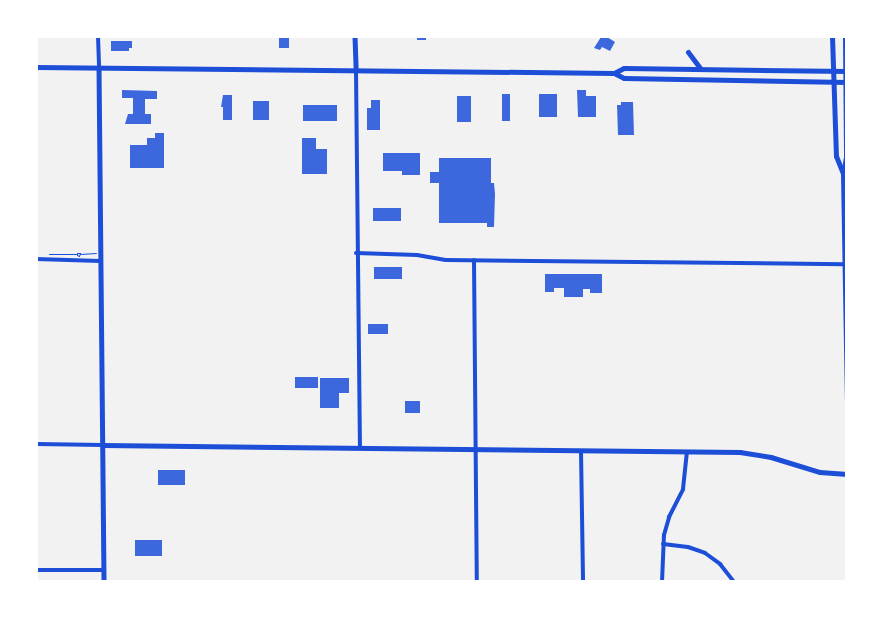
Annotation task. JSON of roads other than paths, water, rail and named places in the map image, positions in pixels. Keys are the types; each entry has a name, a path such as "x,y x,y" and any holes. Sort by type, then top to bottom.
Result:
{"main road":[{"path":"832,36 836,156 845,174"},
{"path":"845,36 846,157 844,264 847,399"},
{"path":"688,52 700,68"},
{"path":"36,67 614,73 624,78 846,82"},
{"path":"614,73 624,68 846,71"}],"street":[{"path":"98,36 104,582"},
{"path":"354,36 356,70 356,253 360,448"},
{"path":"356,253 410,254 446,260 844,264"},
{"path":"36,259 100,261"},
{"path":"474,260 476,582"},
{"path":"36,444 757,454 810,470 847,474"},
{"path":"581,451 583,582"},
{"path":"662,582 663,544 669,518 684,489 687,452"},
{"path":"663,544 688,546 705,553 720,564 734,582"},
{"path":"36,570 104,570"}]}
